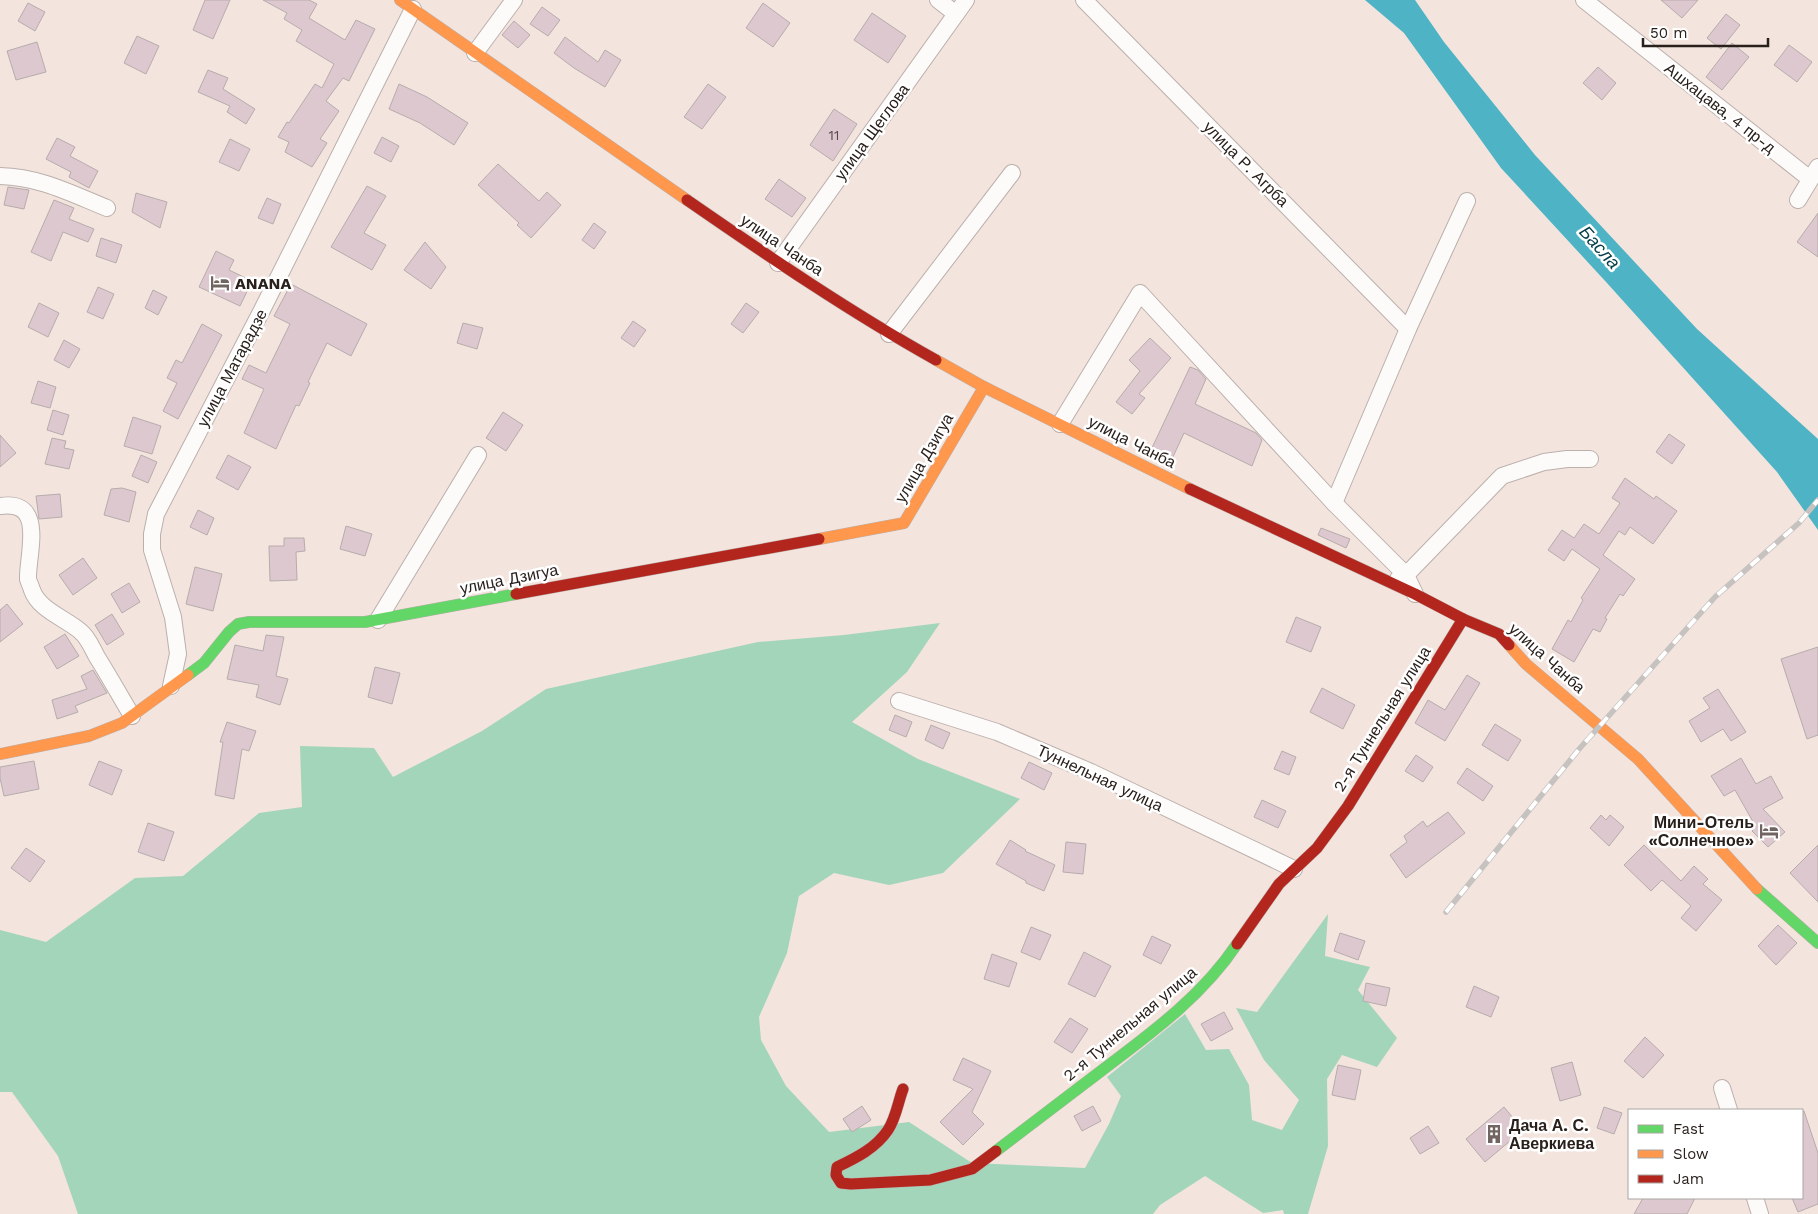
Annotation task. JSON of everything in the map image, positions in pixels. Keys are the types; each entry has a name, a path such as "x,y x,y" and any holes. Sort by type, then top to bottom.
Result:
{"street":[{"path":"474,53 514,0"},
{"path":"938,0 956,14"},
{"name":"улица Щеглова","path":"778,263 966,0"},
{"name":"улица Р. Агрба","path":"1084,0 1408,329"},
{"name":"Ашхацава, 4 пр-д","path":"1584,0 1814,173"},
{"name":"улица Чанба","path":"406,4 778,263 889,334 984,387 1137,464 1416,594 1463,619 1499,634 1526,664 1638,759 1751,883 1818,943"},
{"name":"улица Матарадзе","path":"171,686 178,654 173,617 152,550 152,534 156,514 262,310 406,4"},
{"path":"889,334 1012,173"},
{"path":"1798,200 1814,173"},
{"path":"0,176 16,176 37,180 107,208"},
{"path":"1334,503 1408,329 1467,201"},
{"path":"1060,424 1140,293 1334,503 1406,575 1416,594"},
{"name":"улица Дзигуа","path":"0,754 90,736 122,723 204,663 229,632 238,624 249,622 365,622 904,523 984,387"},
{"path":"378,620 478,455"},
{"path":"1390,582 1406,575 1502,476 1544,462 1590,459"},
{"path":"0,506 5,505 20,509 29,518 33,533 28,581 34,596 51,612 69,622 83,633 132,716"},
{"name":"2-я Туннельная улица","path":"903,1089 888,1129 875,1144 857,1158 838,1167 836,1175 841,1183 930,1180 972,1169 1137,1044 1199,992 1227,960 1279,884 1317,848 1348,806 1463,619"},
{"name":"Туннельная улица","path":"899,700 998,732 1091,772 1294,869"},
{"path":"1722,1088 1729,1109"},
{"path":"1755,1199 1760,1214"}],"green space":[{"path":"940,623 907,672 852,722 918,759 1020,799 943,873 889,885 834,873 799,896 787,953 759,1017 761,1040 786,1086 829,1132 909,1122 972,1163 1085,1168 1109,1124 1121,1096 1107,1077 1185,1014 1206,1050 1229,1049 1249,1085 1252,1120 1282,1130 1299,1100 1264,1060 1236,1008 1257,1012 1328,914 1325,956 1370,967 1358,990 1397,1038 1377,1067 1342,1055 1327,1079 1328,1146 1308,1214 1284,1214 1283,1210 1263,1213 1205,1176 1160,1205 1153,1214 78,1214 58,1156 12,1092 0,1092 0,930 46,942 135,878 183,876 259,813 302,807 300,746 374,748 393,777 482,731 546,689 758,642 844,635"}],"water":[{"name":"Басла","path":"1365,0 1415,0 1444,42 1535,155 1697,329 1818,439 1818,530 1777,472 1501,168 1404,33"}],"building":[{"path":"205,0 230,0 213,39 193,30"},
{"path":"263,0 309,0 317,4 309,18 345,40 356,20 375,29 349,81 343,78 326,101 339,111 320,139 327,143 312,167 285,152 289,142 278,137 315,84 322,88 334,64 296,41 302,30 284,19 287,13"},
{"path":"1661,0 1698,0 1682,18"},
{"path":"28,3 45,12 35,31 18,21"},
{"path":"763,3 790,23 773,47 746,28"},
{"path":"542,7 560,20 548,36 530,24"},
{"path":"872,13 906,36 888,63 854,40"},
{"path":"1726,14 1740,25 1721,49 1707,38"},
{"path":"514,21 530,35 518,48 502,35"},
{"path":"137,36 159,46 146,74 124,63"},
{"path":"565,37 598,62 605,50 621,60 605,87 554,53"},
{"path":"37,42 46,72 16,80 7,51"},
{"path":"1732,43 1749,57 1722,90 1706,77"},
{"path":"1789,45 1812,62 1797,82 1774,65"},
{"path":"1598,67 1616,83 1602,100 1583,83"},
{"path":"208,70 228,78 223,89 255,109 246,124 227,112 230,106 198,92"},
{"path":"399,84 427,97 468,123 454,145 420,123 389,109"},
{"path":"708,84 726,97 702,129 684,117"},
{"path":"834,109 857,124 833,161 810,145"},
{"path":"382,137 399,146 391,162 374,153"},
{"path":"57,138 75,147 70,156 98,171 89,188 69,177 71,172 46,159"},
{"path":"230,139 250,149 239,171 219,162"},
{"path":"498,164 539,201 547,192 561,205 531,238 517,225 519,223 478,185"},
{"path":"779,179 806,198 792,217 765,199"},
{"path":"367,186 386,196 364,233 386,245 372,270 331,247"},
{"path":"8,187 29,190 24,209 4,205"},
{"path":"136,193 167,202 160,228 132,212"},
{"path":"267,198 281,204 273,224 258,218"},
{"path":"54,200 74,208 69,219 94,229 88,242 63,232 51,261 31,252"},
{"path":"1818,213 1818,257 1797,242"},
{"path":"594,223 606,232 594,249 582,240"},
{"path":"101,238 122,245 116,263 96,256"},
{"path":"425,242 446,267 431,289 404,270"},
{"path":"216,251 234,260 229,270 252,281 240,306 199,287"},
{"path":"291,284 367,324 351,356 327,343 308,382 310,383 299,406 296,405 276,449 244,433 264,389 242,379 249,365 266,373 290,324 274,316"},
{"path":"98,287 114,294 103,319 87,312"},
{"path":"153,290 167,297 158,315 145,308"},
{"path":"39,303 59,313 48,337 28,327"},
{"path":"746,303 759,312 743,333 731,324"},
{"path":"633,321 646,330 634,347 621,338"},
{"path":"463,323 483,328 477,349 457,343"},
{"path":"202,324 222,335 178,419 163,411 177,383 167,378 176,360 182,363"},
{"path":"1150,338 1171,358 1139,394 1145,398 1132,414 1116,402 1140,371 1129,360"},
{"path":"64,340 80,349 69,368 54,360"},
{"path":"1190,367 1198,370 1206,379 1195,404 1256,433 1262,440 1252,466 1184,433 1172,459 1151,450"},
{"path":"38,381 56,387 50,408 31,403"},
{"path":"53,410 69,415 63,435 47,430"},
{"path":"503,412 523,425 506,451 486,438"},
{"path":"133,417 161,426 152,454 124,446"},
{"path":"1669,434 1685,445 1672,464 1656,452"},
{"path":"0,435 16,453 0,467"},
{"path":"52,438 66,441 64,448 74,450 69,469 45,464"},
{"path":"141,455 157,462 148,483 132,476"},
{"path":"228,455 251,467 238,490 216,478"},
{"path":"1625,478 1654,499 1656,496 1677,511 1653,544 1630,527 1625,535 1619,531 1603,555 1635,579 1623,596 1620,594 1605,618 1607,619 1600,632 1593,629 1574,662 1552,649 1568,620 1571,622 1583,600 1581,598 1600,569 1572,549 1564,561 1548,550 1562,530 1574,538 1584,524 1599,534 1620,503 1612,498"},
{"path":"122,488 136,492 129,522 104,515 111,489"},
{"path":"60,494 62,517 39,519 36,496"},
{"path":"198,510 214,518 207,535 190,527"},
{"path":"346,526 372,534 365,556 340,549"},
{"path":"1321,528 1350,539 1346,548 1318,535"},
{"path":"284,538 304,538 305,551 296,552 297,580 270,581 269,546 284,546"},
{"path":"83,558 97,578 73,595 59,575"},
{"path":"195,567 222,574 213,611 186,604"},
{"path":"129,583 140,602 122,613 111,594"},
{"path":"7,604 23,624 0,642 0,610"},
{"path":"112,614 124,634 107,645 95,625"},
{"path":"1296,617 1321,627 1311,652 1286,642"},
{"path":"65,634 79,656 57,669 44,647"},
{"path":"266,635 284,637 276,676 288,679 280,705 256,697 259,685 227,679 235,645 263,651"},
{"path":"1818,647 1818,735 1807,739 1781,659"},
{"path":"375,667 400,673 392,704 368,697"},
{"path":"93,670 107,693 75,706 78,712 57,719 52,700 87,689 81,676"},
{"path":"1467,675 1480,683 1445,741 1415,723 1428,700 1445,710"},
{"path":"1322,688 1355,705 1343,729 1310,712"},
{"path":"1718,689 1746,732 1731,741 1723,729 1701,742 1689,721 1710,708 1703,698"},
{"path":"895,715 912,722 906,737 889,730"},
{"path":"227,722 256,731 249,751 242,749 234,799 215,795 223,742 220,742"},
{"path":"1495,724 1521,740 1508,761 1482,745"},
{"path":"931,725 950,733 943,749 925,740"},
{"path":"1282,751 1296,757 1289,775 1274,769"},
{"path":"1416,755 1433,767 1423,782 1405,771"},
{"path":"1741,758 1756,784 1771,776 1783,798 1763,809 1785,832 1768,847 1752,831 1756,827 1735,790 1724,796 1711,776"},
{"path":"34,761 39,789 4,796 0,778 0,767"},
{"path":"99,761 122,770 112,795 89,785"},
{"path":"1029,762 1052,773 1044,790 1021,778"},
{"path":"1467,768 1493,786 1483,801 1457,783"},
{"path":"1262,800 1286,811 1278,828 1254,817"},
{"path":"1448,812 1465,833 1406,878 1390,855 1407,842 1404,836 1423,821 1427,827"},
{"path":"1601,815 1606,820 1610,815 1624,827 1609,846 1590,828"},
{"path":"148,823 174,832 164,861 138,852"},
{"path":"1010,840 1025,851 1055,865 1044,891 1026,883 1026,881 996,864"},
{"path":"1066,842 1086,844 1083,874 1063,872"},
{"path":"1644,845 1681,881 1694,866 1708,879 1703,884 1722,900 1696,931 1681,918 1691,906 1662,880 1651,891 1624,865"},
{"path":"1818,845 1818,902 1790,873"},
{"path":"26,848 45,861 30,882 11,868"},
{"path":"1778,925 1797,943 1776,965 1758,946"},
{"path":"1031,927 1051,935 1040,960 1021,952"},
{"path":"1340,933 1365,941 1358,960 1334,951"},
{"path":"1152,936 1171,945 1161,964 1143,955"},
{"path":"1084,952 1111,966 1095,997 1068,984"},
{"path":"992,954 1017,963 1009,987 984,979"},
{"path":"1366,983 1390,988 1386,1006 1363,1001"},
{"path":"1474,986 1499,997 1491,1017 1466,1007"},
{"path":"1224,1012 1233,1029 1211,1041 1201,1024"},
{"path":"1070,1018 1088,1029 1072,1053 1054,1042"},
{"path":"1645,1037 1664,1055 1643,1078 1624,1061"},
{"path":"963,1058 991,1071 972,1112 984,1124 963,1145 940,1122 973,1089 953,1080"},
{"path":"1572,1062 1581,1095 1560,1101 1551,1068"},
{"path":"1338,1065 1361,1070 1355,1100 1332,1095"},
{"path":"862,1106 871,1120 852,1132 843,1119"},
{"path":"1093,1106 1101,1121 1082,1131 1074,1116"},
{"name":"Дача А. С. Аверкиева","path":"1504,1107 1523,1130 1485,1162 1466,1139"},
{"path":"1604,1107 1622,1113 1614,1134 1597,1128"},
{"path":"1803,1112 1818,1153 1818,1204 1798,1212 1792,1199 1803,1199"},
{"path":"1428,1126 1439,1143 1420,1154 1410,1138"},
{"path":"1642,1199 1694,1199 1687,1214 1634,1214"}],"railway":[{"path":"1446,912 1580,748 1715,597 1799,523 1818,500"}],"traffic: fast":[{"path":"188,675 204,663 229,632 238,624 249,622 365,622 516,594"},
{"path":"1757,889 1818,943"},
{"path":"996,1151 1142,1040 1177,1011 1209,980 1237,944"}],"traffic: slow":[{"path":"400,0 687,200"},
{"path":"936,360 984,387 1190,489"},
{"path":"819,539 904,523 984,387"},
{"path":"1509,645 1526,664 1638,759 1757,889"},
{"path":"0,754 89,736 122,723 188,675"}],"traffic: jam":[{"path":"687,200 841,303 936,360"},
{"path":"1190,489 1415,594 1463,619 1499,634 1509,645"},
{"path":"516,594 819,539"},
{"path":"1237,944 1279,884 1317,848 1348,806 1463,619"},
{"path":"903,1089 893,1120 888,1130 878,1142 865,1152 837,1167 836,1175 841,1183 930,1180 972,1169 996,1151"}],"place":[{"name":"ANANA","path":"220,283"},
{"name":"Мини-Отель «Солнечное»","path":"1769,831"},
{"name":"Дача А. С. Аверкиева","path":"1494,1134"}]}
